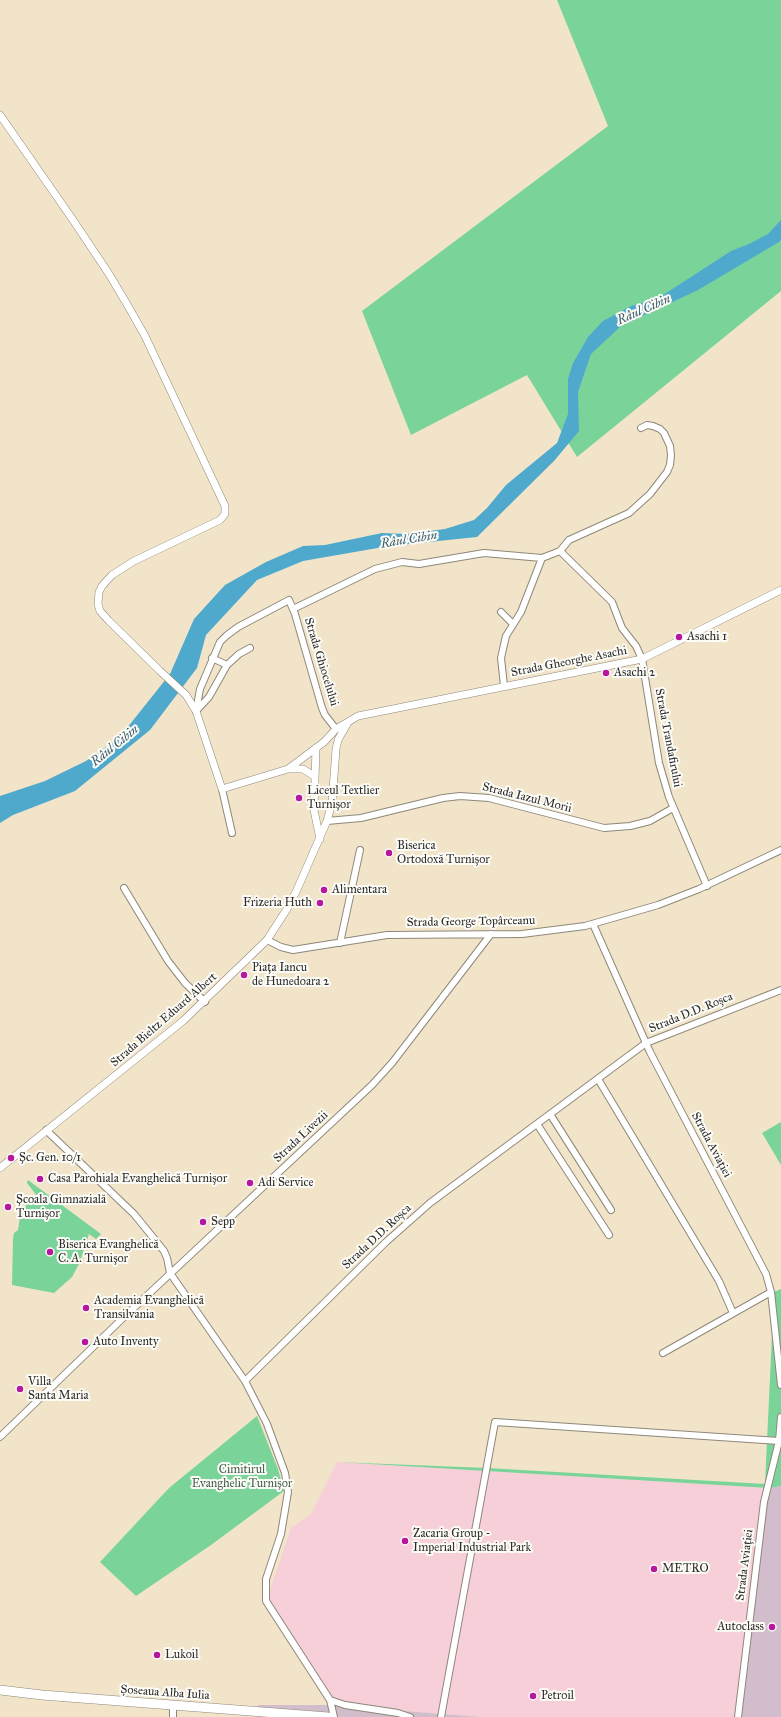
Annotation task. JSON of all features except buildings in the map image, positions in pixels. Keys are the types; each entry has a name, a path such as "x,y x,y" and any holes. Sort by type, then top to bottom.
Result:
{"main road":[{"name":"Șoseaua Alba Iulia","path":"0,1690 42,1695 328,1717"}],"street":[{"path":"0,115 101,262 128,306 145,336 225,506 225,514 220,520 125,566 106,581 99,592 98,604 100,611 160,672 186,695 196,711 222,790 232,833"},
{"path":"641,428 647,425 660,428 668,439 671,455 670,465 667,472 650,494 630,513 569,540 560,551 612,602 622,628 636,646 642,659"},
{"name":"Strada Ghiocelului","path":"336,729 325,715 322,708 293,609 375,569 402,562 418,564 484,552 542,558 560,551"},
{"path":"504,686 502,658 506,636 521,612 542,558"},
{"name":"Strada Gheorghe Asachi","path":"288,769 316,748 336,729 349,720 368,713 642,659 781,590"},
{"path":"196,711 198,695 212,658 220,642 238,627 288,600 293,609"},
{"path":"501,612 513,624"},
{"path":"196,711 208,698 227,664 239,654 250,648"},
{"path":"212,658 227,664"},
{"name":"Strada Trandafirului","path":"642,659 659,763 673,808 707,886"},
{"name":"Strada Bieltz Eduard Albert","path":"0,1168 97,1091 205,1002 267,940 288,909 327,821 332,803 336,749 338,740 349,720"},
{"path":"316,748 314,810 320,839"},
{"path":"222,790 288,769 303,769 314,776"},
{"name":"Strada Iazul Morii","path":"327,821 361,818 443,798 460,796 489,798 604,828 630,826 644,822 673,808"},
{"path":"340,943 360,850"},
{"name":"Strada George Topârceanu","path":"267,940 281,947 293,950 304,950 387,935 522,934 593,924 658,905 707,886 781,850"},
{"path":"124,888 168,961 185,983 205,1002"},
{"name":"Strada Aviației","path":"593,924 646,1043 766,1274 771,1292 781,1385"},
{"name":"Strada Livezii","path":"0,1437 170,1273 372,1085 392,1063 491,934"},
{"name":"Strada D.D. Roșca","path":"245,1381 386,1242 424,1208 598,1078 646,1043 781,990"},
{"path":"598,1078 719,1281 733,1313"},
{"path":"550,1114 611,1210"},
{"path":"537,1124 609,1235"},
{"path":"46,1130 134,1214 164,1251 170,1273 245,1381 267,1424 285,1473 288,1501 281,1534 266,1579 266,1601 330,1700 334,1717"},
{"path":"663,1353 771,1292"},
{"name":"Strada Aviației","path":"738,1717 764,1502 779,1441 781,1417"},
{"path":"441,1717 495,1422 779,1441"},
{"path":"330,1700 345,1705 398,1713 410,1717"},
{"path":"173,1705 173,1717"}],"shaded area":[{"path":"337,1462 769,1488 740,1717 480,1717 328,1705 266,1601 291,1528 311,1514"},
{"path":"781,1486 781,1717 740,1717 769,1488"},
{"path":"258,1705 328,1705 480,1717 257,1717"}],"green space":[{"path":"557,0 781,0 781,291 577,457 527,375 411,435 362,311 608,126"},
{"path":"781,1122 781,1165 762,1133"},
{"path":"28,1180 101,1234 96,1239 89,1234 80,1262 72,1277 54,1293 12,1285 14,1233 18,1230 21,1210 37,1196 27,1183"},
{"path":"781,1289 781,1486 769,1488 337,1462 487,1468 765,1484 774,1292"},
{"name":"Cimitirul Evanghelic Turnișor","path":"257,1416 278,1469 284,1491 211,1545 136,1596 100,1562 169,1488"}],"water":[{"name":"Râul Cibin","path":"781,220 781,240 779,242 698,290 621,326 591,354 578,392 579,431 554,461 477,537 389,546 303,561 257,580 206,635 197,668 150,730 75,791 13,815 0,823 0,796 45,781 86,761 119,738 170,674 194,619 225,585 266,562 303,546 325,545 382,533 406,534 445,529 474,520 487,508 506,485 557,443 568,414 568,379 573,363 588,337 603,321 631,306 657,299 731,251 768,234"}],"place":[{"name":"Asachi 1","path":"679,637"},
{"name":"Asachi 2","path":"606,673"},
{"name":"Liceul Textlier Turnișor","path":"299,798"},
{"name":"Biserica Ortodoxă Turnișor","path":"389,853"},
{"name":"Alimentara","path":"324,890"},
{"name":"Frizeria Huth","path":"320,903"},
{"name":"Piața Iancu de Hunedoara 2","path":"244,975"},
{"name":"Șc. Gen. 10/1","path":"11,1158"},
{"name":"Casa Parohiala Evanghelică Turnișor","path":"40,1179"},
{"name":"Adi Service","path":"250,1183"},
{"name":"Școala Gimnazială Turnișor","path":"8,1207"},
{"name":"Sepp","path":"203,1222"},
{"name":"Biserica Evanghelică C. A. Turnișor","path":"50,1252"},
{"name":"Academia Evanghelică Transilvania","path":"86,1308"},
{"name":"Auto Inventy","path":"85,1342"},
{"name":"Villa Santa Maria","path":"20,1389"},
{"name":"Zacaria Group - Imperial Industrial Park","path":"405,1541"},
{"name":"METRO","path":"654,1569"},
{"name":"Autoclass","path":"772,1627"},
{"name":"Lukoil","path":"157,1655"},
{"name":"Petroil","path":"533,1696"}]}
